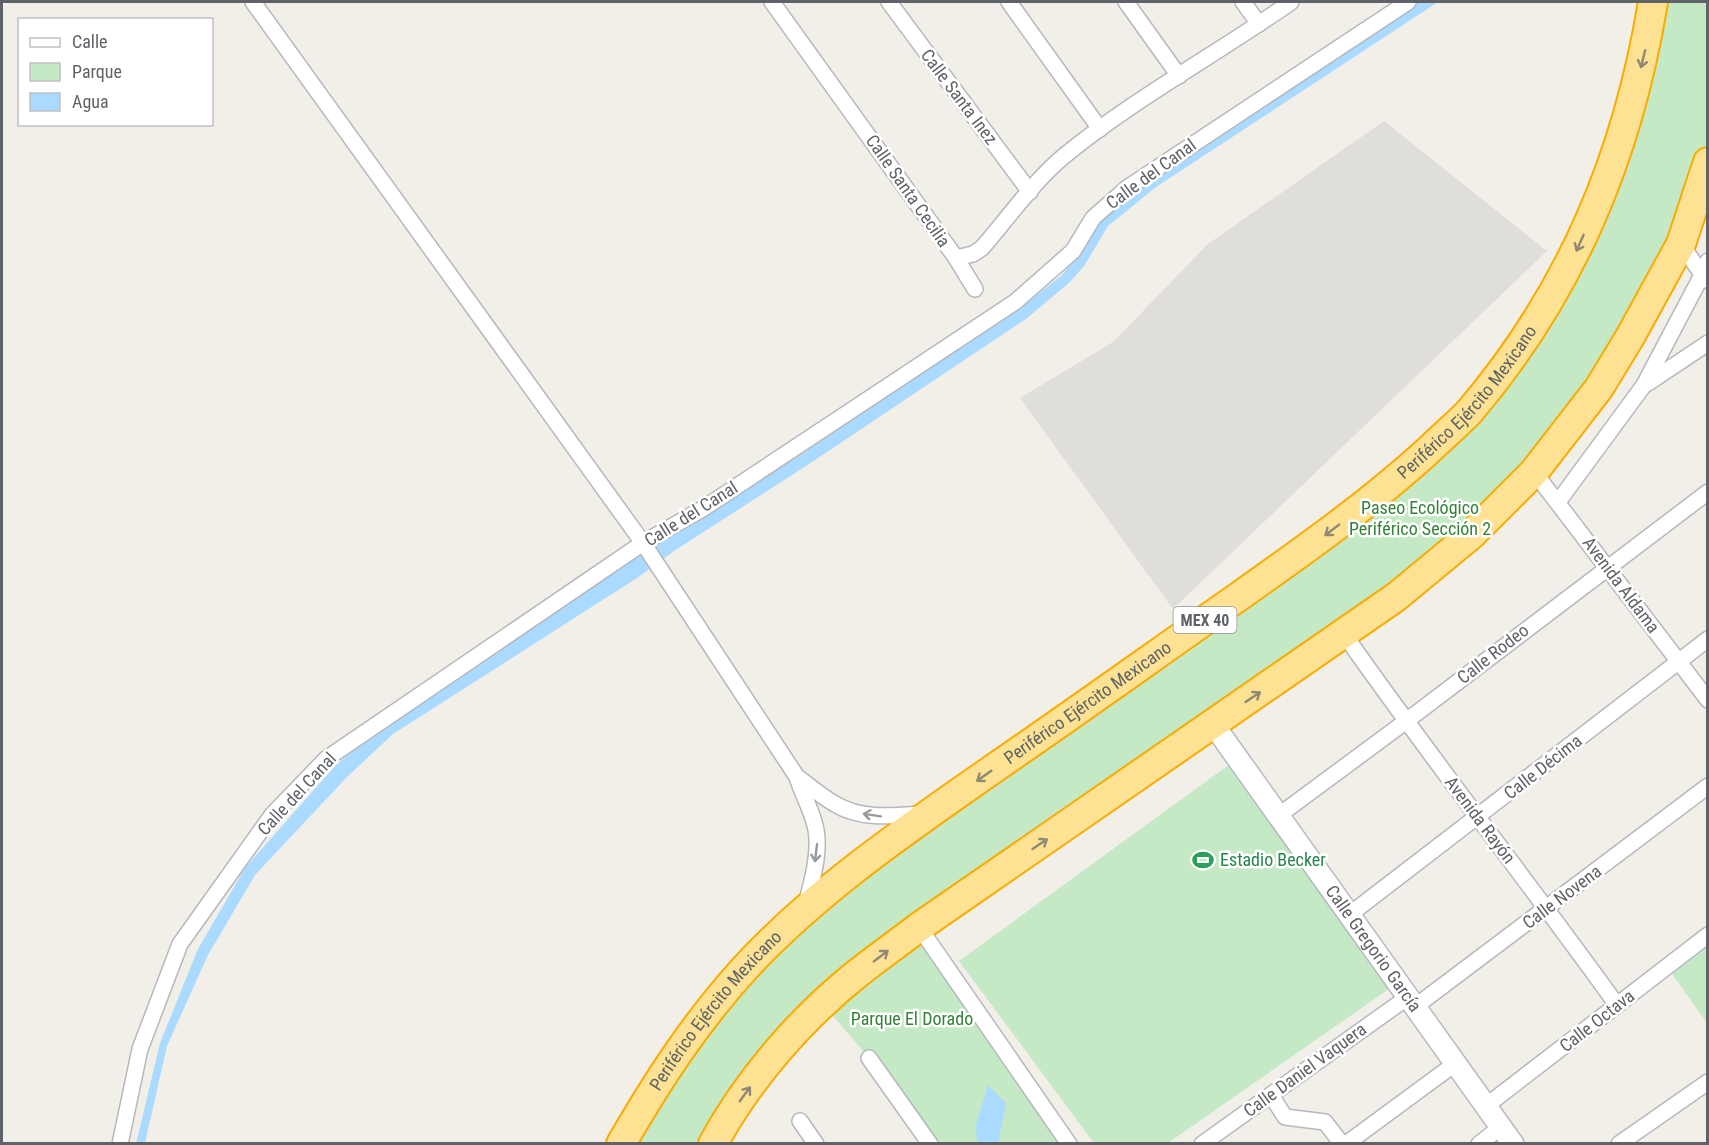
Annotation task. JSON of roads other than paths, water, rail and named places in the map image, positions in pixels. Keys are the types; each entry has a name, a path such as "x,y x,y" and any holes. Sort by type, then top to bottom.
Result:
{"highway":[{"name":"Periférico Ejército Mexicano","path":"621,1143 662,1075 698,1023 746,967 805,909 857,867 930,814 1333,530 1405,471 1468,413 1531,331 1569,266 1600,197 1624,132 1646,47 1653,2"},
{"path":"713,1143 761,1073 804,1023 852,978 919,927 1396,597 1471,535 1534,472 1599,388 1630,337 1680,244 1707,167"}],"street":[{"path":"253,2 643,543 797,777 813,819 818,840 805,909"},
{"name":"Calle Santa Inez","path":"889,2 1030,192"},
{"path":"1009,2 1100,129"},
{"path":"1126,2 1179,75"},
{"path":"1243,2 1259,24"},
{"name":"Calle Santa Cecilia","path":"778,5 956,258 973,254 982,248 1063,156 1179,75 1291,2"},
{"name":"Calle del Canal","path":"120,1143 140,1049 180,944 272,815 326,759 643,543 704,508 1015,302 1072,251 1093,218 1127,188 1172,156 1408,2"},
{"path":"1558,502 1644,385 1706,273 1680,244"},
{"path":"956,258 975,289"},
{"path":"1644,385 1707,343"},
{"name":"Avenida Aldama","path":"1534,472 1707,700"},
{"name":"Calle Rodeo","path":"1278,816 1406,722 1707,492"},
{"name":"Avenida Rayón","path":"1344,634 1406,722 1548,909 1617,1005"},
{"name":"Calle Décima","path":"1349,915 1707,639"},
{"name":"Calle Gregorio García","path":"1213,724 1507,1135"},
{"path":"797,777 836,805 856,813 882,817 930,814"},
{"name":"Calle Novena","path":"1412,1001 1548,909 1707,786"},
{"path":"919,927 1069,1143"},
{"name":"Calle Octava","path":"1486,1106 1707,935"},
{"name":"Calle Daniel Vaquera","path":"1202,1143 1412,1001"},
{"path":"869,1058 930,1143"},
{"path":"1271,1095 1285,1117 1325,1122 1344,1143 1456,1064"},
{"path":"1619,1143 1707,1082"},
{"path":"800,1121 816,1143"},
{"path":"1479,1143 1507,1135"}],"water":[{"path":"1417,2 1438,2 1156,187 1108,226 1084,266 1070,282 1026,319 674,551 637,578 393,734 347,777 255,875 208,955 167,1046 145,1143 136,1144 160,1043 198,949 245,868 335,766 381,727 628,562 802,454 1020,308 1061,276 1101,217 1152,176"},
{"path":"988,1085 1006,1103 998,1143 977,1143 976,1125"}],"place":[{"name":"Estadio Becker","path":"1203,860"}],"park label":[{"name":"Paseo Ecológico Periférico Sección 2","path":"1420,518"},
{"name":"Parque El Dorado","path":"912,1019"}]}
